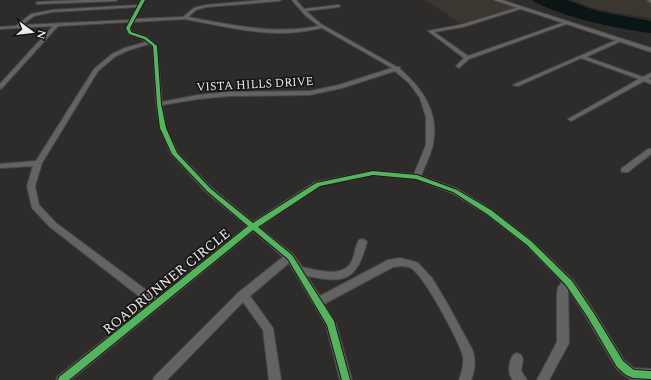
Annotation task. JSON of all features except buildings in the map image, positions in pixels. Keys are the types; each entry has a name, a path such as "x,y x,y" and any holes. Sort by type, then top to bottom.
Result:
{"street":[{"path":"38,3 115,0"},
{"path":"184,18 195,9 206,6 279,0"},
{"path":"294,0 322,26 398,68 417,87 429,112 430,140 417,177"},
{"path":"497,0 651,50"},
{"path":"141,3 128,28 130,33 150,42 155,46 159,104 164,128 175,154 208,190 290,257 331,324 346,380"},
{"path":"17,27 33,15 52,11 141,3"},
{"path":"304,10 338,6"},
{"path":"467,58 430,31 461,26 521,8"},
{"path":"0,28 184,18 256,30 278,32 302,31 322,26"},
{"path":"459,66 467,58 567,23"},
{"path":"0,87 58,24"},
{"path":"516,85 619,40"},
{"path":"150,42 125,49 106,59 96,70 38,163 31,186 35,206 53,226 156,303"},
{"path":"582,57 651,82"},
{"name":"VISTA HILLS DRIVE","path":"159,104 198,97 229,94 310,93 340,87 398,68"},
{"path":"571,119 651,75"},
{"path":"625,170 651,151"},
{"path":"0,166 38,163"},
{"name":"ROADRUNNER CIRCLE","path":"62,380 252,227 318,184 373,173 417,177 455,191 489,212 529,243 568,283 590,314 616,359 628,372 639,375 651,375"},
{"path":"298,271 333,276 341,275 355,265 362,242"},
{"path":"159,380 243,295 290,257"},
{"path":"318,302 391,263 403,262 415,266 421,271 439,300 468,353 468,376 465,380"},
{"path":"543,380 562,346 562,294 563,287 568,283"},
{"path":"243,295 268,328 275,380"},
{"path":"517,359 515,373 521,380"}],"shaded area":[{"path":"425,0 492,0 513,7 513,9 460,23"},
{"path":"532,0 567,0 597,11 651,21 651,33 622,29 573,17 557,12"},
{"path":"573,0 648,0 651,2 651,18 611,12 590,7"}],"cycle path":[{"path":"143,0 128,28 130,33 145,38 155,46 159,104 163,128 175,154 209,190 290,257 331,324 346,380"},
{"path":"62,380 252,227 318,184 373,173 417,177 455,191 489,212 529,243 569,283 590,314 620,364 633,374 651,375"}]}
